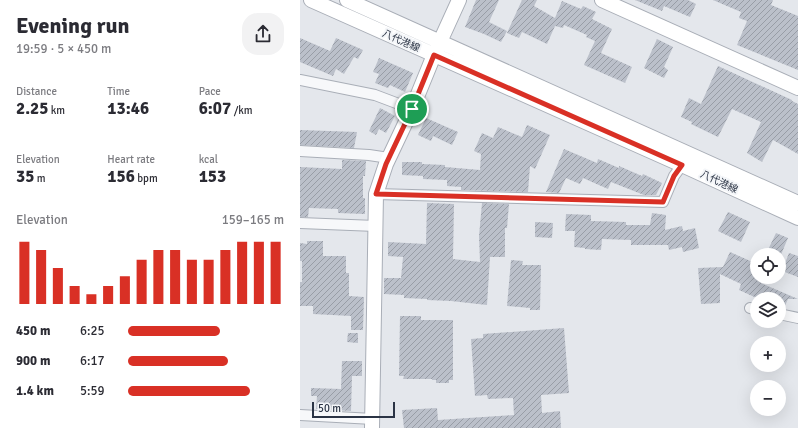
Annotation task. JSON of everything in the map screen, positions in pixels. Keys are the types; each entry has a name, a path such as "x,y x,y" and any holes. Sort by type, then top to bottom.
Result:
{"main road":[{"name":"八代港線","path":"311,0 798,218"},
{"name":"八代港線","path":"347,0 798,203"},
{"path":"373,423 376,194 389,158 459,0"},
{"path":"602,0 798,88"}],"street":[{"path":"300,80 375,95 412,109"},
{"path":"300,151 369,155 389,158"},
{"path":"376,194 663,202 674,176 682,165"},
{"path":"300,222 376,226"},
{"path":"786,315 798,318"},
{"path":"300,415 373,423"}],"building":[{"path":"476,0 499,0 489,22 507,31 501,42 465,27"},
{"path":"522,0 537,0 534,6 555,18 562,1 581,9 583,6 596,12 592,19 612,29 601,53 632,67 625,83 584,65 595,41 586,37 587,35 564,25 563,28 555,26 547,44 522,32 519,38 507,33"},
{"path":"635,0 688,0 696,4 690,17 664,6 662,11"},
{"path":"713,0 773,0 771,5 798,16 798,70 737,45 747,21 739,18 741,12"},
{"path":"300,38 330,51 336,38 363,50 358,59 354,57 344,74 336,69 333,76 300,62"},
{"path":"657,39 673,47 664,67 668,70 664,78 644,68"},
{"path":"379,58 413,73 405,92 390,85 388,88 375,83 379,74 373,72"},
{"path":"718,66 798,104 798,154 773,140 762,162 747,153 761,122 732,109 718,137 691,124 692,122 681,117 689,98 701,104"},
{"path":"380,108 395,116 386,133 379,129 376,135 369,131"},
{"path":"426,118 458,132 452,145 433,136 431,141 418,135"},
{"path":"527,125 550,135 535,169 530,166 528,192 461,190 461,187 447,186 447,180 423,179 423,176 402,175 402,162 422,162 422,164 445,165 445,167 480,170 481,154 474,151 482,133 493,138 498,127 522,137"},
{"path":"300,130 357,132 354,148 300,145"},
{"path":"564,149 597,163 598,159 642,176 643,174 662,183 656,195 644,195 611,182 608,189 583,178 580,184 566,178 559,193 546,192"},
{"path":"342,160 366,161 365,176 363,176 365,214 338,213 338,209 309,208 308,217 300,217 300,167 342,169"},
{"path":"427,203 454,204 453,259 480,262 479,236 482,203 509,204 507,228 505,228 505,257 490,257 487,305 404,298 404,295 384,294 384,278 401,278 403,257 388,256 388,242 426,244"},
{"path":"728,212 750,222 741,242 718,231"},
{"path":"652,213 666,215 665,230 682,226 683,231 695,228 699,248 683,252 682,247 669,250 668,245 631,245 631,240 602,239 601,250 585,249 574,247 575,231 565,231 566,214 591,215 591,221 626,222 626,225 650,225"},
{"path":"535,222 553,223 552,238 535,237"},
{"path":"776,233 788,238 784,248 769,248"},
{"path":"307,241 323,241 323,256 346,256 346,273 349,273 349,296 364,297 363,330 351,330 351,316 313,314 313,306 300,306 302,261 300,261 300,243 307,244"},
{"path":"730,252 750,261 750,284 763,284 782,292 750,292 750,295 739,290 741,284 720,274 720,303 701,304 698,268 723,267"},
{"path":"789,253 798,256 798,277 786,272 786,261"},
{"path":"511,260 523,261 522,265 541,265 540,310 530,310 530,308 507,306"},
{"path":"786,294 798,299 788,299 786,304"},
{"path":"400,316 421,316 421,320 453,320 453,380 449,380 449,383 436,383 436,380 432,379 403,379 404,376 399,376"},
{"path":"564,328 569,393 541,395 542,413 560,411 561,428 404,428 402,410 437,408 438,420 514,415 513,398 488,399 487,395 475,396 471,339 483,338 483,334"},
{"path":"348,333 358,333 358,343 347,342"},
{"path":"342,361 362,361 362,376 352,376 351,411 316,409 317,396 311,396 311,388 341,389"}],"route":[{"path":"434,55 682,165 674,176 663,202 376,194 386,164 412,109 434,55"}]}
